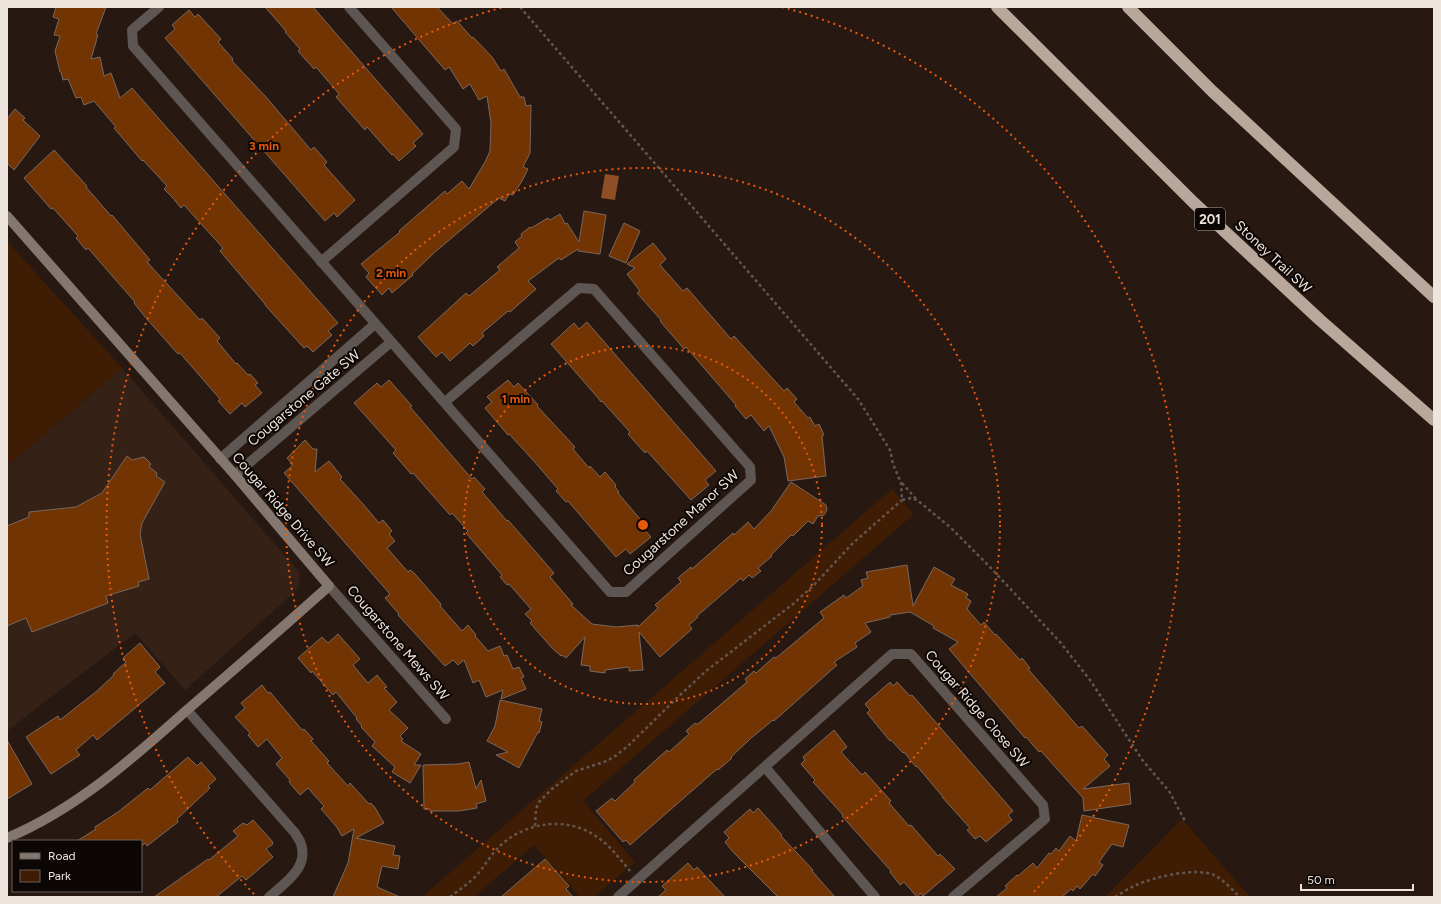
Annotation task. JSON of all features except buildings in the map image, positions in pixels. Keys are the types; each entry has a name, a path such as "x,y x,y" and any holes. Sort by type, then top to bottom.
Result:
{"highway":[{"name":"Stoney Trail SW","path":"997,7 1193,202 1320,320 1434,420"},
{"path":"1128,7 1212,91 1434,297"}],"street":[{"name":"Cougarstone Manor SW","path":"159,7 132,30 133,46 610,592 626,592 751,480 750,467 594,289 579,288 445,402"},
{"path":"322,262 454,147 456,128 349,7"},
{"name":"Cougar Ridge Drive SW","path":"7,216 235,475 329,586 122,767 80,798 41,821 7,838"},
{"name":"Cougarstone Gate SW","path":"220,459 375,324"},
{"name":"Cougarstone Gate SW","path":"235,475 391,342"},
{"name":"Cougarstone Mews SW","path":"329,586 446,719"},
{"name":"Cougar Ridge Close SW","path":"621,896 892,654 911,654 1043,805 1045,819 952,897"},
{"path":"187,710 295,833 301,844 303,856 299,868 293,876 269,897"},
{"path":"765,767 875,897"}],"path":[{"path":"520,7 858,399 890,450 893,464 901,483 903,493 902,500"},
{"path":"901,483 917,500"},
{"path":"535,826 536,809 539,802 552,789 576,772 614,757 628,746 706,671 793,604 814,585 852,544 902,500 911,498 925,505 955,532 1060,642 1090,680 1115,716 1142,761 1168,791 1185,821"},
{"path":"450,897 476,876 500,846 518,834 535,826 553,824 563,825 583,829 594,834 608,846 629,870"},
{"path":"1115,897 1137,884 1197,871 1214,875 1240,897"}],"shaded area":[{"path":"605,174 619,176 615,200 601,198"},
{"path":"122,368 300,573 298,589 185,690 135,633 7,731 7,465"}],"green space":[{"path":"7,241 122,368 7,465"},
{"path":"892,489 914,514 583,801 635,862 594,897 580,897 534,845 474,897 422,897"},
{"path":"1182,819 1250,897 1105,897"}]}
